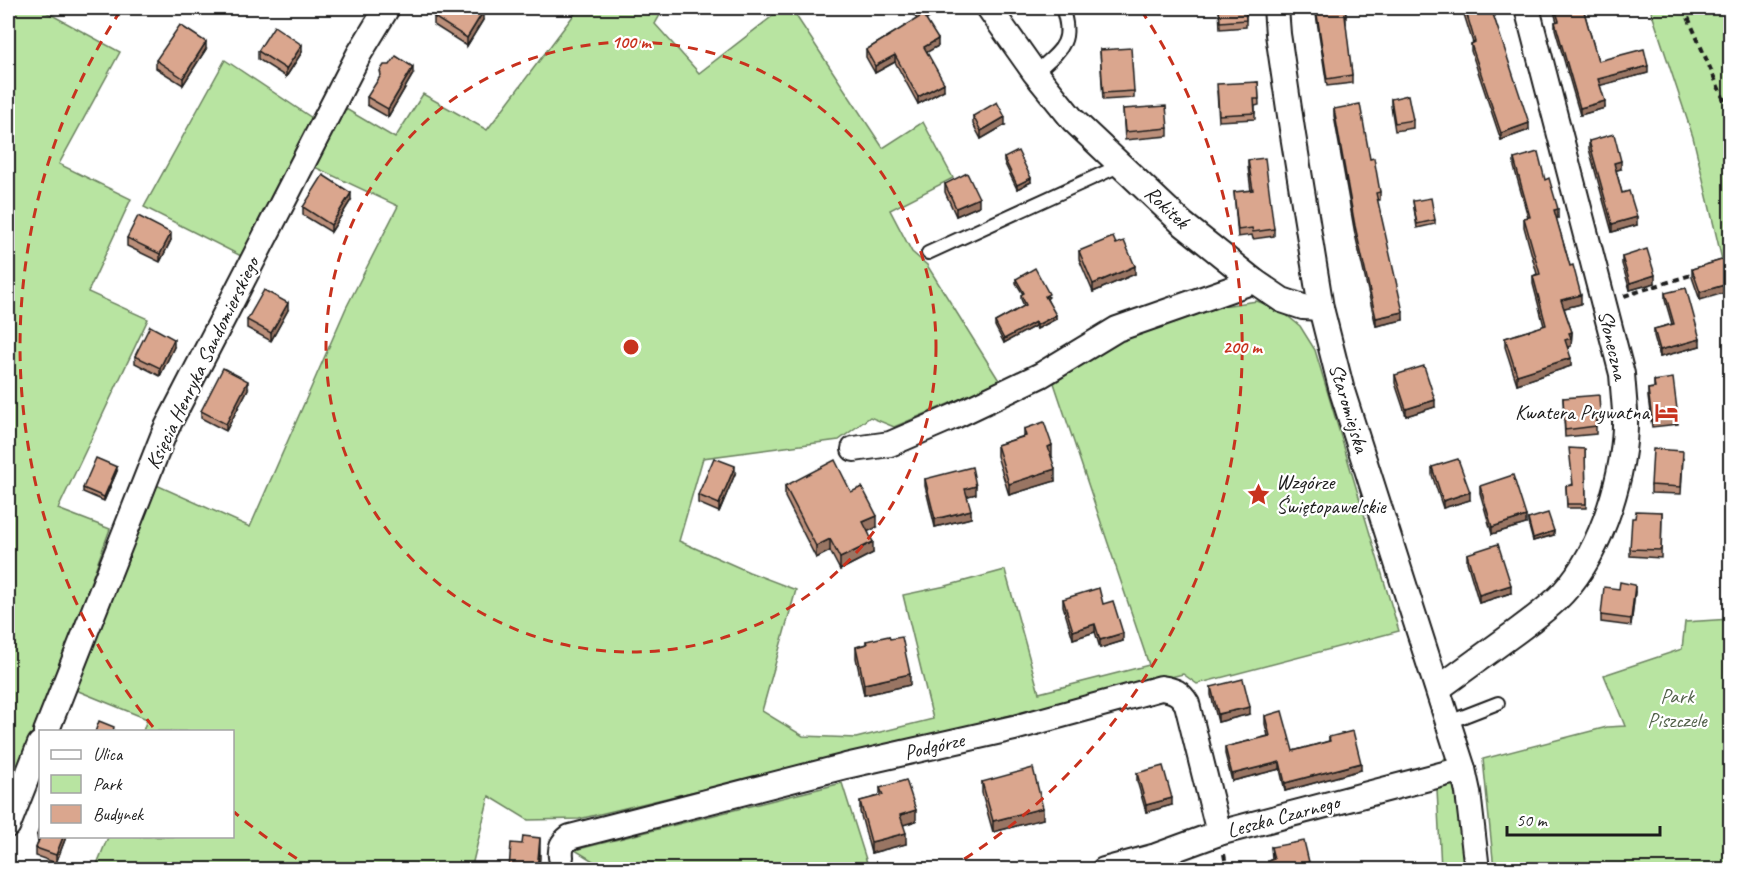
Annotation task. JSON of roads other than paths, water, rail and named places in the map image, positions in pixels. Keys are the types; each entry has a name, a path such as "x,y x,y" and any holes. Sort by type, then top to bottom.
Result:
{"street":[{"name":"Księcia Henryka Sandomierskiego","path":"47,730 165,431 359,54 387,8"},
{"name":"Rokitek","path":"989,8 1035,73 1073,120 1183,224 1254,281 1282,300 1303,307 1321,308"},
{"name":"Staromiejska","path":"1276,8 1290,117 1321,308 1342,391 1439,688 1463,769 1468,792 1476,870"},
{"name":"Słoneczna","path":"1439,688 1540,615 1563,593 1581,569 1602,531 1615,494 1621,461 1625,412 1622,374 1527,8"},
{"path":"854,449 891,444 1041,375 1117,329 1254,281"},
{"name":"Podgórze","path":"561,857 560,850 563,843 570,837 846,766 1014,728 1161,688 1181,694 1187,704 1219,832"},
{"path":"8,825 39,747"},
{"name":"Leszka Czarnego","path":"1104,870 1156,856 1219,832 1463,769"}],"lane":[{"path":"1035,73 1063,48 1066,37 1066,19 1062,8"},
{"path":"928,253 1121,165"},
{"path":"1449,722 1498,703"}],"place":[{"name":"Kwatera Prywatna","path":"1667,412"},
{"name":"Wzgórze Świętopawelskie","path":"1258,494"}],"park label":[{"name":"Park Piszczele","path":"1677,708"}]}
